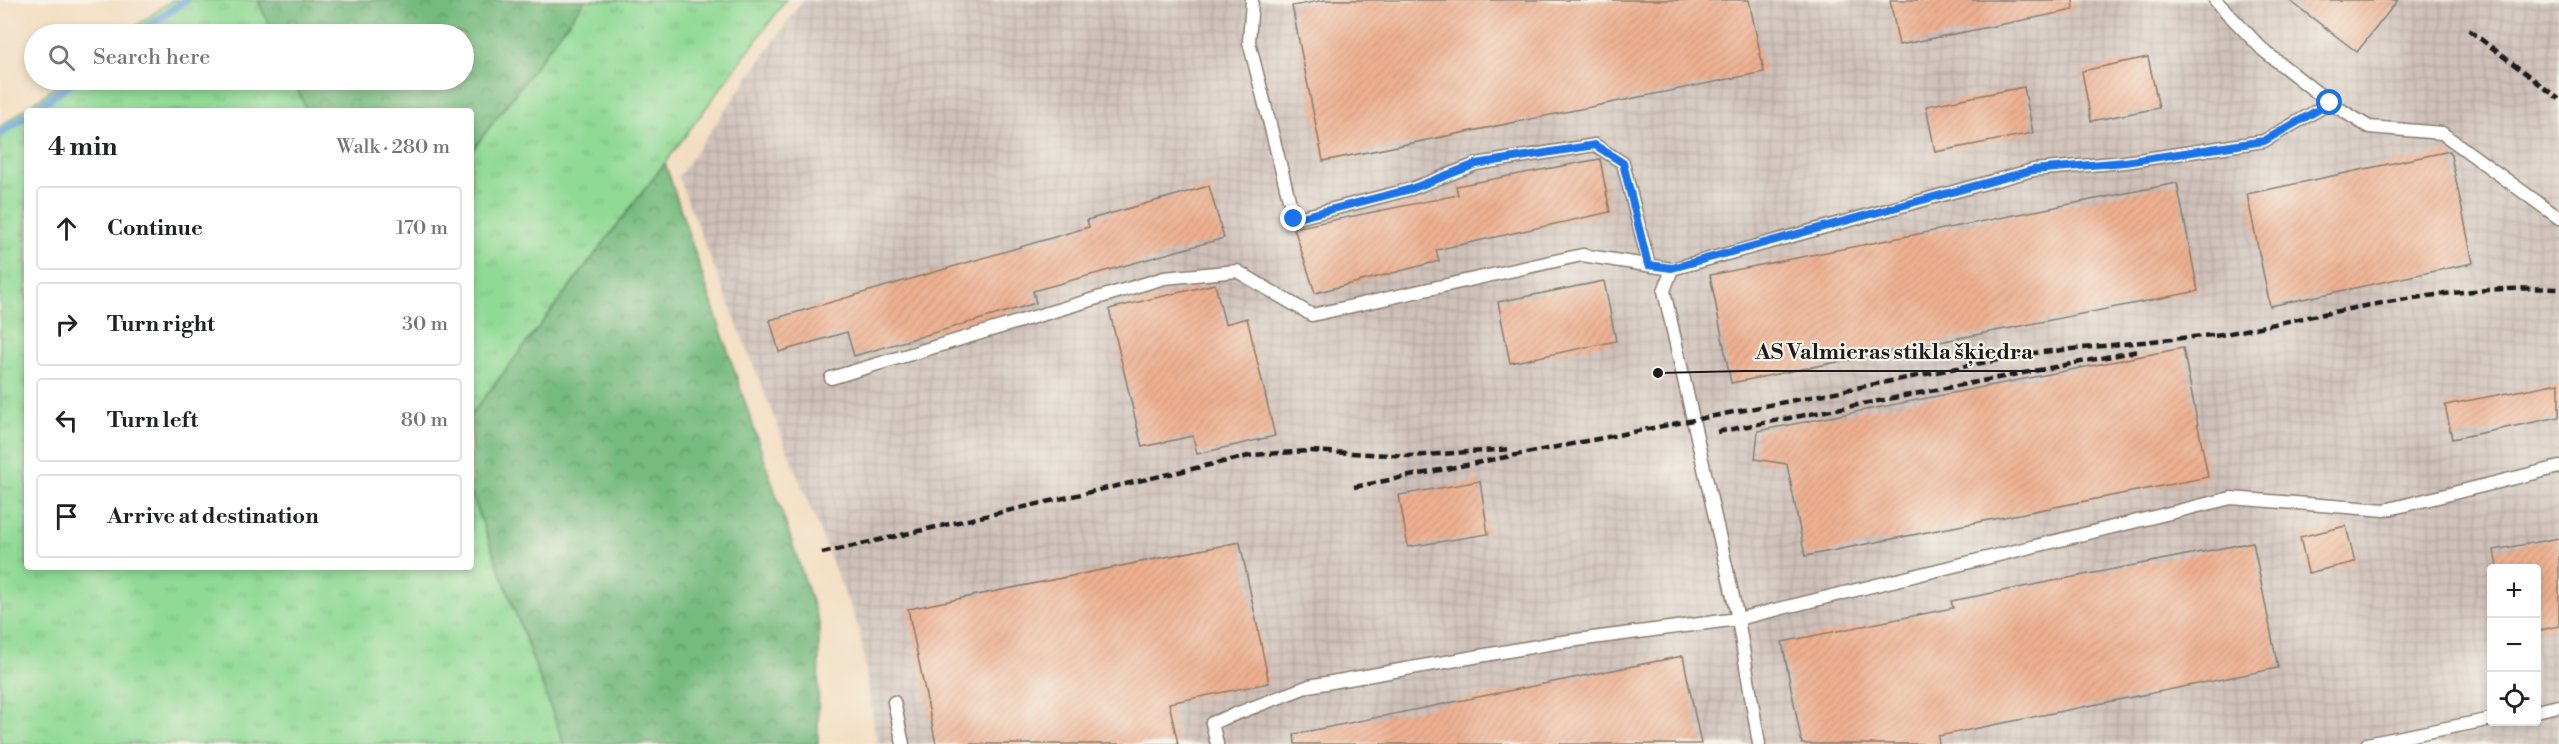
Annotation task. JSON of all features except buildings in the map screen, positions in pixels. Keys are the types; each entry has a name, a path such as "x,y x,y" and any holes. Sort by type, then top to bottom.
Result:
{"lane":[{"path":"1252,0 1249,42 1294,219 1411,189 1476,164 1595,145 1623,163 1648,265"},
{"path":"2215,0 2263,50 2330,103 2369,127 2442,133 2559,218"},
{"path":"831,378 1164,278 1237,271 1312,315 1582,255 1672,268 2033,170 2125,162 2264,141 2330,103"},
{"path":"1672,268 1664,291 1737,620 1760,744"},
{"path":"1217,744 1212,723 1309,686 1554,643 1737,620 2231,498 2385,510 2559,466"},
{"path":"894,702 903,744"},
{"path":"2541,710 2559,706"},
{"path":"2367,744 2487,721"}],"shaded area":[{"path":"803,0 2559,0 2559,744 877,744 859,629 678,177"}],"green space":[{"path":"172,0 258,0 269,24 140,24"},
{"path":"258,0 585,0 474,148 474,108 306,108 298,90 474,90 474,24 269,24"},
{"path":"585,0 786,0 665,163 474,411 474,148"},
{"path":"51,90 298,90 306,108 26,108"},
{"path":"24,110 24,570 474,570 474,500 564,744 0,744 0,127"},
{"path":"665,163 819,623 818,744 564,744 474,500 474,411"}],"waterway":[{"path":"152,24 186,0"},
{"path":"36,108 62,90"},
{"path":"0,134 24,117"}],"railway":[{"path":"2469,30 2559,99"},
{"path":"2215,336 2343,310 2429,296 2472,291 2559,289"},
{"path":"1354,487 2033,353 2222,334"},
{"path":"1717,432 2138,351"},
{"path":"822,553 1253,455 1308,451 1411,456 1512,449"}],"place":[{"name":"AS Valmieras stikla šķiedra","path":"1658,373"}],"route":[{"path":"1294,219 1411,189 1476,164 1595,145 1623,163 1648,265 1672,268 2033,170 2125,162 2264,141 2330,103"}]}
